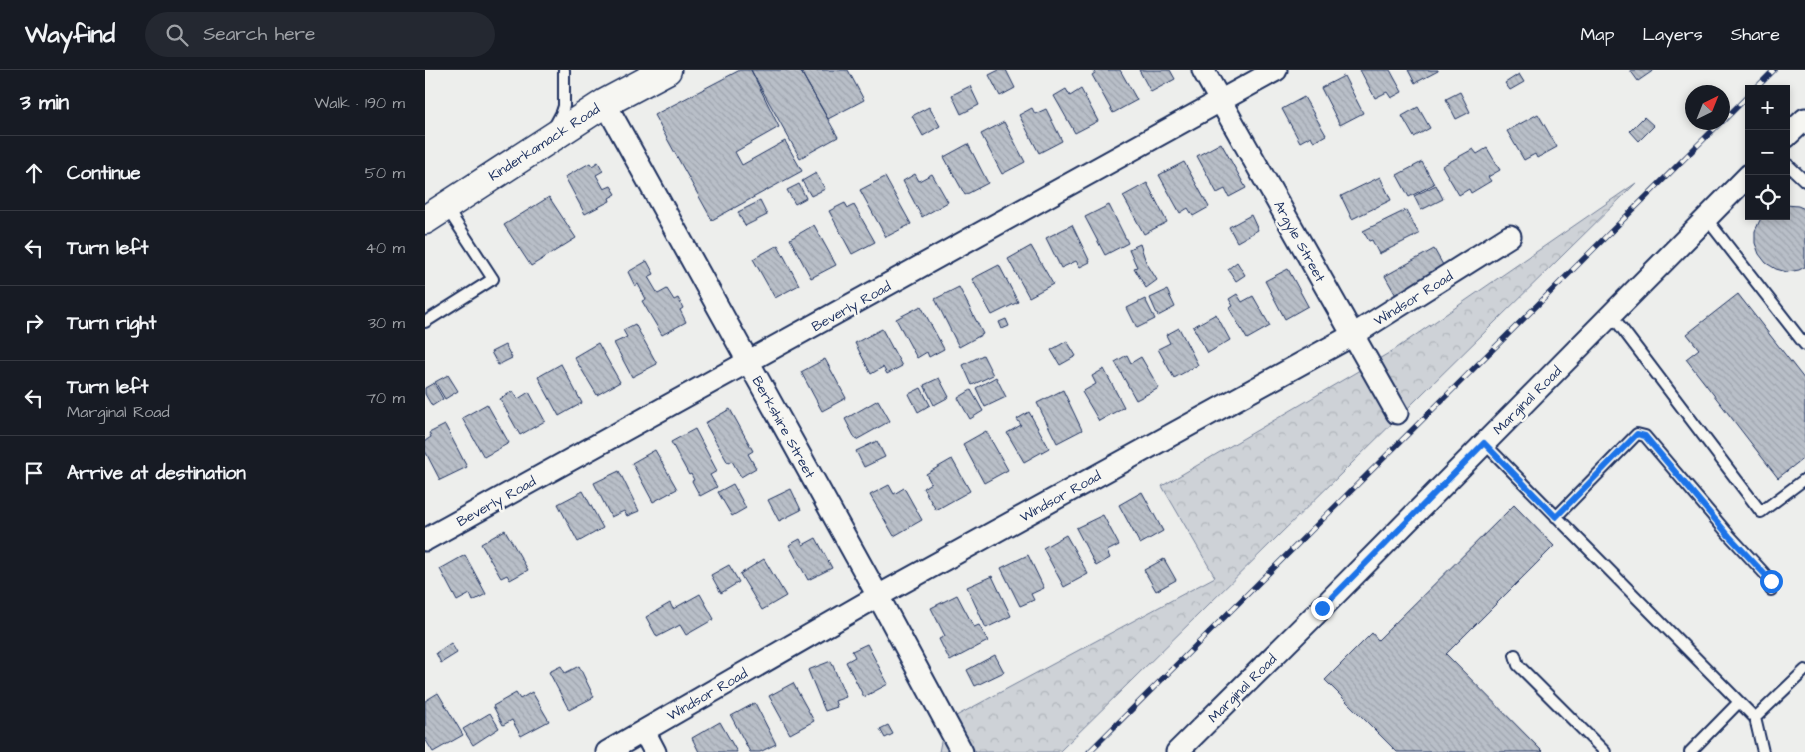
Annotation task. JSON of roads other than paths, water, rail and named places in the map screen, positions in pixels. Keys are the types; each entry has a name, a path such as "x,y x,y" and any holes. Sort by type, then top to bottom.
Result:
{"main road":[{"name":"Kinderkamack Road","path":"435,213 605,103 667,70"}],"street":[{"name":"Argyle Street","path":"1203,70 1397,412"},
{"name":"Beverly Road","path":"425,540 1276,70"},
{"name":"Berkshire Street","path":"605,103 962,752"},
{"path":"1790,133 1805,119"},
{"name":"Marginal Road","path":"1177,752 1745,179"},
{"name":"Windsor Road","path":"607,752 877,596 1353,335 1510,236"},
{"path":"644,731 655,752"}],"lane":[{"path":"547,140 563,112 564,70"},
{"path":"1790,167 1805,181"},
{"path":"425,322 493,279 435,213"},
{"path":"1706,218 1805,345"},
{"path":"1611,314 1761,512 1805,479"},
{"path":"1556,517 1637,434 1642,434 1729,536 1771,581 1771,590"},
{"path":"1484,443 1755,718 1763,752"},
{"path":"1515,656 1518,665 1605,752"},
{"path":"1755,718 1805,670"},
{"path":"1690,752 1739,702"}],"railway":[{"path":"1759,85 1774,70"},
{"path":"1730,114 1745,99"},
{"path":"1089,752 1713,130"}]}
